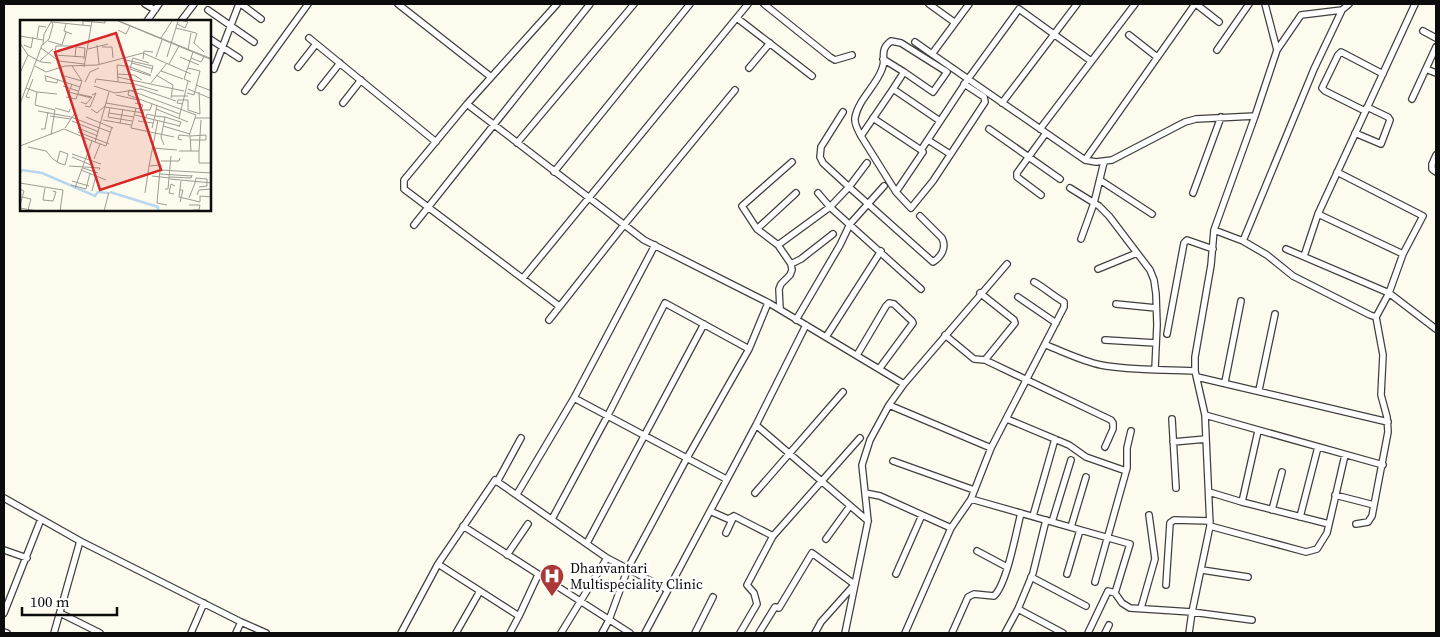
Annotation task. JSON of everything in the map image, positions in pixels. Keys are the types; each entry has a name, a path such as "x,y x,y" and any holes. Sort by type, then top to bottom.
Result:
{"street":[{"path":"145,4 155,10"},
{"path":"148,20 159,4"},
{"path":"183,20 194,4"},
{"path":"211,67 214,69 240,4 261,19"},
{"path":"245,91 308,4"},
{"path":"398,4 491,77"},
{"path":"557,4 467,104 404,180 402,185 404,189 559,306"},
{"path":"414,225 590,4"},
{"path":"517,144 634,4"},
{"path":"554,172 690,4"},
{"path":"523,278 748,4"},
{"path":"764,4 835,60 852,55"},
{"path":"929,4 954,22"},
{"path":"932,54 969,4"},
{"path":"1002,103 1077,4"},
{"path":"1040,129 1135,4"},
{"path":"1085,160 1196,4 1219,22"},
{"path":"1216,50 1249,4"},
{"path":"1265,4 1277,50"},
{"path":"1243,241 1314,69 1342,10 1349,4"},
{"path":"1304,256 1318,214 1383,74 1412,5"},
{"path":"896,192 966,82 1021,7 1091,61"},
{"path":"208,10 254,42"},
{"path":"1189,633 1210,523 1205,415 1196,374 1195,357 1213,249 1214,230 1277,50 1301,14 1342,10"},
{"path":"737,18 812,76"},
{"path":"1423,31 1436,38"},
{"path":"1130,35 1157,57"},
{"path":"310,38 436,142"},
{"path":"211,40 238,58"},
{"path":"883,59 933,92 947,72 901,43 891,41 884,50 883,59 884,66 881,74 855,117 855,124 861,136 896,192 911,208 933,182 986,99 915,42"},
{"path":"749,68 770,43"},
{"path":"298,68 316,44"},
{"path":"1412,99 1436,47"},
{"path":"1355,133 1381,144 1390,120 1388,117 1325,91 1322,88 1341,52 1383,74"},
{"path":"321,87 340,63"},
{"path":"1426,68 1436,73"},
{"path":"861,136 904,72"},
{"path":"343,103 361,80"},
{"path":"966,82 1002,103 1085,160 1096,162 1112,160 1185,122 1196,119 1255,116"},
{"path":"893,89 940,121"},
{"path":"548,320 735,90"},
{"path":"467,104 644,240 768,303 904,384"},
{"path":"843,112 819,152 823,163 933,262 942,253 945,243 938,233 920,216"},
{"path":"1193,193 1221,117"},
{"path":"873,118 921,150"},
{"path":"989,129 1060,179"},
{"path":"1040,194 1017,177 1019,170 1046,133"},
{"path":"928,140 950,154"},
{"path":"1436,155 1432,164 1432,169 1436,172"},
{"path":"780,310 779,289 781,284 790,275 792,270 791,264 778,245 757,228 742,206 792,162"},
{"path":"1081,239 1094,203 1104,162"},
{"path":"778,245 830,207 849,187 867,163"},
{"path":"1337,172 1423,216 1403,254 1389,293 1376,316 1383,355 1381,395 1388,422 1388,432 1372,516 1368,522 1356,524"},
{"path":"1100,180 1152,214"},
{"path":"796,320 840,245 850,224 884,186"},
{"path":"1070,188 1094,203 1120,230 1150,270 1154,280 1156,308 1155,368"},
{"path":"818,192 830,207 921,289"},
{"path":"757,228 796,193"},
{"path":"1318,214 1403,254"},
{"path":"1214,230 1243,241 1293,276 1349,305 1376,316"},
{"path":"791,264 801,259 833,234"},
{"path":"1168,334 1184,243 1187,240 1213,249"},
{"path":"517,494 574,398 655,245"},
{"path":"1286,248 1389,293 1436,329"},
{"path":"826,337 881,251"},
{"path":"1098,269 1137,253"},
{"path":"845,633 868,521 862,465 870,440 889,405 904,384 980,293 1007,264"},
{"path":"905,633 951,528 970,500 991,448 1064,307 1064,302 1034,282"},
{"path":"980,293 1014,320 1015,323 985,360"},
{"path":"1018,297 1056,323"},
{"path":"1224,382 1241,301"},
{"path":"552,519 665,303 749,349"},
{"path":"602,633 609,620 628,568 686,458 749,349 768,303"},
{"path":"856,355 886,306 889,303 894,304 913,323 879,369"},
{"path":"1116,304 1156,308"},
{"path":"1259,390 1274,314"},
{"path":"587,543 704,324"},
{"path":"645,633 756,425 806,325"},
{"path":"945,335 974,359 985,360 1111,420 1113,429 1105,446"},
{"path":"1105,340 1156,343"},
{"path":"1046,344 1099,364 1123,368 1155,368 1196,374 1388,422"},
{"path":"755,493 843,392"},
{"path":"574,398 726,479"},
{"path":"889,405 991,448"},
{"path":"1205,415 1383,465"},
{"path":"1006,419 1069,445 1086,457 1126,471"},
{"path":"1172,419 1176,488"},
{"path":"756,425 868,521"},
{"path":"1095,582 1126,471 1127,448 1131,431"},
{"path":"1242,502 1258,431"},
{"path":"497,482 522,438"},
{"path":"740,633 757,604 754,594 747,585 772,536 860,438"},
{"path":"1033,516 1055,439"},
{"path":"1173,442 1206,440"},
{"path":"1300,517 1318,447"},
{"path":"1166,586 1170,523 1174,520 1210,523 1306,552 1318,549 1329,524 1344,455"},
{"path":"1005,633 1031,577 1071,460"},
{"path":"893,461 974,490"},
{"path":"1272,510 1282,472"},
{"path":"1071,527 1086,477"},
{"path":"401,633 438,564 495,480 607,558 668,590"},
{"path":"1209,492 1329,524"},
{"path":"865,493 880,496 951,528"},
{"path":"1335,496 1374,505"},
{"path":"4,498 80,541 266,633"},
{"path":"970,500 1130,544 1115,593"},
{"path":"826,539 850,506"},
{"path":"710,511 728,519 734,516"},
{"path":"952,633 968,597 974,594 994,596 1001,586 1020,513"},
{"path":"896,574 922,515"},
{"path":"1141,608 1155,559 1149,515"},
{"path":"734,516 772,536"},
{"path":"726,533 734,516"},
{"path":"4,613 41,519"},
{"path":"507,555 528,524"},
{"path":"463,526 630,633"},
{"path":"1067,574 1080,530"},
{"path":"54,633 80,541"},
{"path":"4,550 27,558"},
{"path":"977,551 1007,567"},
{"path":"760,633 775,607 779,608 812,553 855,583"},
{"path":"561,633 607,558"},
{"path":"438,564 520,616"},
{"path":"1202,570 1248,577"},
{"path":"510,633 520,616 538,575"},
{"path":"1031,577 1086,606"},
{"path":"815,633 821,622 855,583"},
{"path":"456,633 480,591"},
{"path":"1088,633 1108,591 1115,593 1130,608 1192,612 1252,620"},
{"path":"695,633 713,597"},
{"path":"191,633 204,603"},
{"path":"1018,608 1063,633"},
{"path":"60,613 100,633"},
{"path":"236,633 241,622"},
{"path":"1104,633 1109,625"},
{"path":"4,632 8,633"}],"place":[{"name":"Dhanvantari Multispeciality Clinic","path":"552,597"}]}
